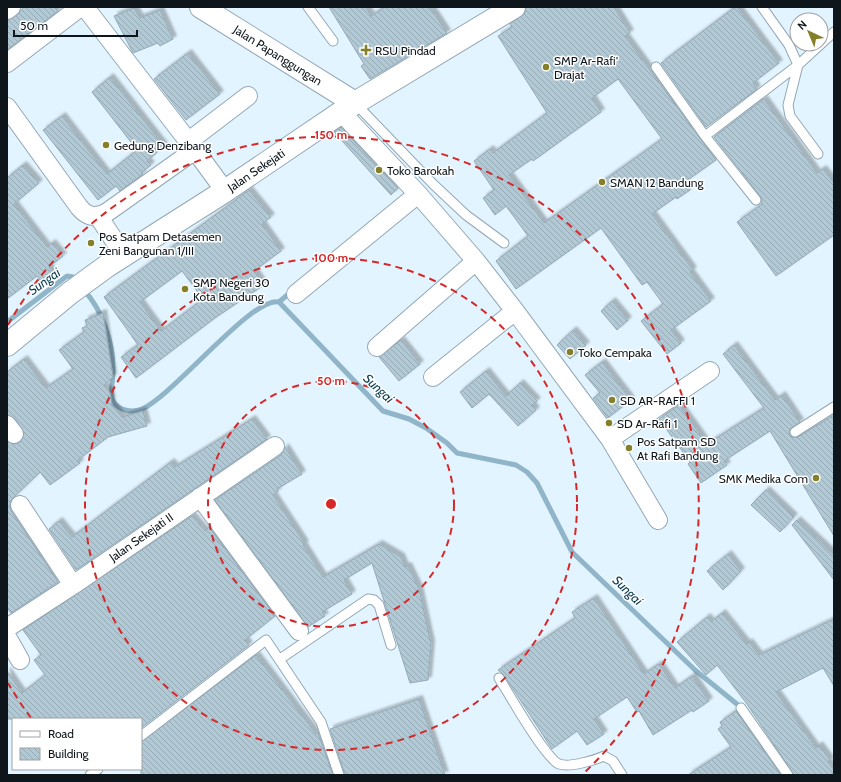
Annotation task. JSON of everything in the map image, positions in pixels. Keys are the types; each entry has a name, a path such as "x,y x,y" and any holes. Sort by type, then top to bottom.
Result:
{"street":[{"path":"7,10 11,7"},
{"name":"Jalan Papanggungan","path":"201,7 348,107"},
{"name":"Jalan Sekejati","path":"7,345 78,287 124,255 225,191 348,107 514,7"},
{"path":"7,63 79,8 83,8 106,34 225,191"},
{"path":"7,108 84,213 90,216 98,216 192,146 248,96"},
{"path":"348,107 418,194 476,261 515,311 610,439 658,520"},
{"path":"296,294 418,194"},
{"path":"98,216 124,255"},
{"path":"377,347 476,261"},
{"path":"433,377 515,311"},
{"path":"610,439 710,371"},
{"name":"Jalan Sekejati II","path":"7,628 73,585 275,446"},
{"path":"200,497 299,631"},
{"path":"20,505 73,585"},
{"path":"7,637 20,660"}],"lane":[{"path":"308,7 333,41"},
{"path":"762,7 789,45 798,65 788,104 790,116 818,154"},
{"path":"705,136 798,65 834,32"},
{"path":"656,67 705,136 756,200"},
{"path":"348,107 466,215 504,243"},
{"path":"795,432 834,407"},
{"path":"280,659 368,599 374,600 379,605 391,645"},
{"path":"142,735 266,640 321,722 339,775"},
{"path":"499,678 546,751 556,762 562,765 573,764 604,756 613,761 622,775"},
{"path":"741,708 788,775"}],"building":[{"path":"24,7 54,7 58,11 7,50 7,20 17,15"},
{"path":"329,7 366,7 371,16 385,7 430,7 447,33 370,79 361,66 364,64"},
{"name":"SMAN 12 Bandung","path":"526,7 614,7 630,33 625,36 716,160 685,182 690,190 677,199 676,197 652,214 693,270 690,272 711,301 671,330 681,343 667,354 641,321 663,304 647,282 642,285 601,228 516,289 496,261 528,236 506,206 495,215 483,198 494,190 474,161 490,149 493,153 547,113 498,36 512,27 510,24 525,13","holes":["618,79 662,139 544,223 509,175 532,159 533,161 601,112 592,98"]},
{"path":"737,7 779,63 753,83 757,89 706,127 661,63"},
{"path":"134,8 140,18 160,10 173,39 160,46 158,43 133,53 114,16"},
{"path":"188,53 220,94 186,120 154,79"},
{"path":"110,77 164,146 147,161 151,165 141,173 143,174 120,191 116,186 98,200 43,130 62,116 107,174 137,150 92,92"},
{"path":"764,99 817,173 823,169 834,183 834,235 776,276 737,222 762,204 761,197 714,137"},
{"path":"341,127 398,188 391,195 334,132"},
{"path":"23,165 39,183 14,204 47,247 52,243 63,256 49,267 56,278 45,287 37,276 7,299 7,178"},
{"name":"SMP Negeri 30 Kota Bandung","path":"249,190 271,217 262,224 281,251 254,271 264,285 215,318 136,378 121,357 138,345 104,297","holes":["182,271 203,299 161,331 140,302"]},
{"path":"612,301 628,320 617,330 601,311"},
{"path":"103,313 113,377 104,385 110,393 112,405 122,417 143,411 147,426 108,437 78,460 80,463 50,485 40,472 11,500 11,511 58,582 11,613 7,608 7,441 15,444 20,442 24,433 15,419 7,415 7,372 24,359 46,388 73,369 59,350 84,332 82,328 87,326 85,320"},
{"name":"Toko Cempaka","path":"573,330 586,345 570,359 557,345"},
{"path":"401,340 420,364 399,381 379,357"},
{"path":"734,345 775,400 782,395 800,422 790,429 789,433 792,437 798,437 834,415 834,536 770,431 724,461 727,465 701,483 688,464 690,462 659,419 679,405 707,444 764,408 723,354"},
{"path":"602,362 631,400 608,418 593,398 600,393 585,375"},
{"path":"486,371 506,396 520,383 537,401 532,405 536,410 518,426 489,394 472,408 460,392"},
{"path":"252,419 267,439 76,570 49,529 59,521 72,537 171,462 175,467"},
{"path":"285,447 302,474 277,489 278,491 273,495 305,544 303,545 323,577 379,544 401,557 405,567 408,566 419,589 431,644 428,680 410,683 372,563 344,580 352,594 322,612 325,616 308,627 215,500 281,455"},
{"path":"766,490 794,517 780,532 751,505"},
{"path":"192,516 205,531 209,527 275,616 245,640 249,645 142,727 142,718 7,719 7,671 22,693 45,675 34,660 41,655 23,630"},
{"path":"797,520 834,555 834,580 792,525"},
{"path":"728,554 741,571 723,590 707,571"},
{"path":"594,598 644,674 659,664 675,688 692,676 709,701 653,735 639,711 637,712 627,697 594,719 604,734 587,745 577,731 552,749 504,675 498,670 575,618 572,612"},
{"path":"722,613 747,644 749,642 759,655 834,619 834,686 823,668 776,692 816,748 819,745 830,760 828,762 834,770 834,775 794,775 747,704 717,665 706,675 677,642 707,617 711,622"},
{"path":"256,655 316,734 318,733 333,775 141,775 142,741"},
{"path":"419,699 445,775 345,775 330,729"},
{"path":"736,711 781,775 688,775 731,747 718,729 722,726 720,722"}],"waterway":[{"name":"Sungai","path":"7,322 67,276 73,277 78,282"},
{"name":"Sungai","path":"84,290 101,316 109,337 113,372 111,393 113,401 122,409 130,411 142,409 156,400 251,314 267,304 279,302 383,411 409,419 426,428 447,443 457,453 516,465 527,472 537,483 572,552 695,670 743,709"},
{"path":"279,302 292,291"}],"place":[{"name":"RSU Pindad","path":"366,50"},
{"name":"SMP Ar-Rafi' Drajat","path":"546,67"},
{"name":"Gedung Denzibang","path":"106,145"},
{"name":"Toko Barokah","path":"379,170"},
{"name":"SMAN 12 Bandung","path":"602,182"},
{"name":"Pos Satpam Detasemen Zeni Bangunan 1/III","path":"91,243"},
{"name":"SMP Negeri 30 Kota Bandung","path":"185,289"},
{"name":"Toko Cempaka","path":"570,352"},
{"name":"SD AR-RAFFI 1","path":"612,400"},
{"name":"SD Ar-Rafi 1","path":"609,423"},
{"name":"Pos Satpam SD At Rafi Bandung","path":"629,448"},
{"name":"SMK Medika Com","path":"816,478"}]}
